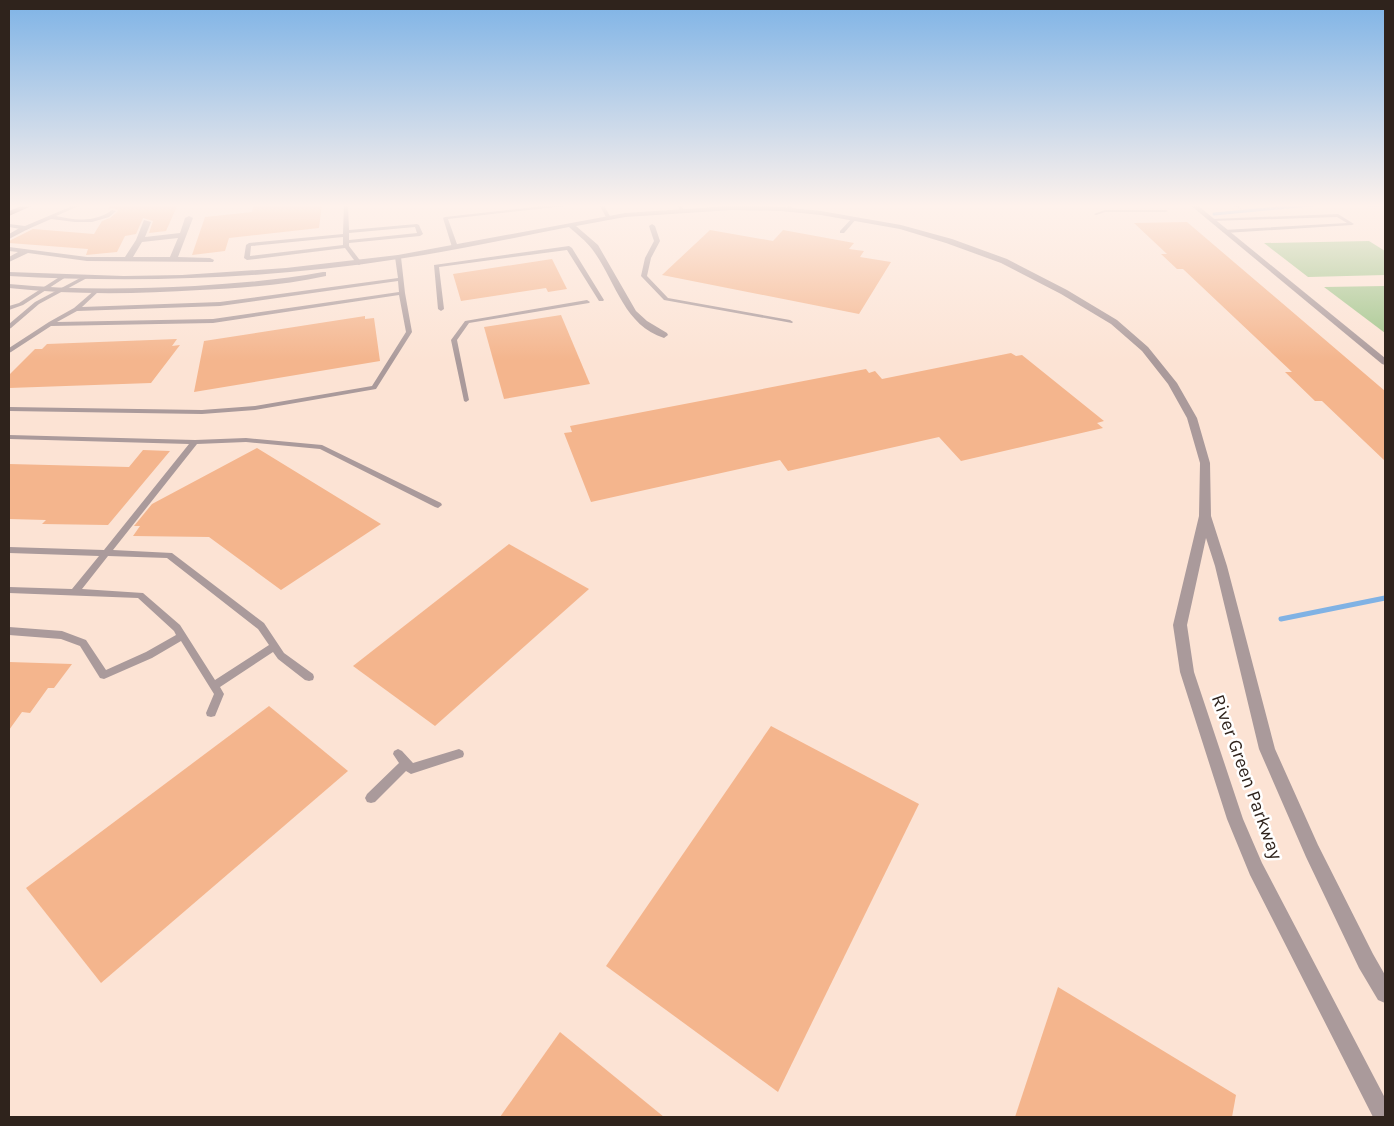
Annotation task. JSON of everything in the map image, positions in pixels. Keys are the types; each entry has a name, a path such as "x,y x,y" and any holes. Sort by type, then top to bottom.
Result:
{"street":[{"path":"69,257 127,260 210,260"},
{"path":"127,260 129,257"},
{"name":"River Green Parkway","path":"358,263 398,257"},
{"path":"599,257 632,312 644,323 664,336"},
{"name":"River Green Parkway","path":"992,257 1064,292 1114,322 1145,349 1172,382 1192,418 1205,463 1205,516 1180,625 1187,672 1235,819 1256,869 1384,1117"},
{"path":"1255,257 1385,362"},
{"path":"9,274 84,278 182,277 358,263"},
{"path":"9,286 59,291 158,290 262,283 320,274 358,263"},
{"name":"River Green Parkway","path":"1205,516 1220,566 1267,749 1312,851 1353,936 1385,992"}],"lane":[{"path":"354,257 358,263"},
{"path":"9,409 202,412 255,408 374,388 409,332 398,257"},
{"path":"441,309 436,266 506,257"},
{"path":"574,257 601,300"},
{"path":"649,257 644,276 666,299 790,322"},
{"path":"9,309 21,304 62,277"},
{"path":"9,327 37,303 84,278"},
{"path":"76,309 220,304 401,279"},
{"path":"9,351 76,309 96,291"},
{"path":"50,324 213,321 402,293"},
{"path":"466,400 454,340 467,322 587,302"},
{"path":"9,309 30,310"},
{"path":"10,437 196,442 246,440 322,447 438,505"},
{"path":"74,593 196,442"},
{"path":"9,550 169,555 261,626 281,656 309,678"},
{"path":"9,590 140,595 177,628 219,694 211,713"},
{"path":"9,631 62,635 83,643 104,675 149,655 182,636"},
{"path":"214,686 274,646"},
{"path":"398,754 411,769 459,754"},
{"path":"371,798 406,763"}],"green space":[{"path":"1282,257 1385,257 1385,275 1308,277"},
{"path":"1385,286 1385,333 1324,287"}],"building":[{"path":"682,257 860,257 891,262 859,314 662,275"},
{"path":"1164,257 1227,257 1385,391 1385,461 1322,401 1315,401 1285,372 1292,372 1183,269 1177,269"},
{"path":"552,259 567,289 548,292 546,288 461,301 453,274"},
{"path":"561,315 590,384 504,399 484,327"},
{"path":"365,316 365,319 374,318 380,361 194,392 204,341"},
{"path":"177,339 172,346 180,345 151,383 9,388 9,375 35,349 42,349 47,344"},
{"path":"1011,353 1016,356 1022,355 1104,421 1097,423 1103,428 961,461 939,437 788,471 780,460 591,502 564,433 572,432 570,426 866,369 869,373 875,371 882,379"},
{"path":"257,448 381,524 281,590 209,537 133,536 140,526 134,526 152,504"},
{"path":"143,450 170,451 108,525 42,524 46,520 9,519 9,464 129,467"},
{"path":"509,544 589,589 435,726 353,666"},
{"path":"9,662 72,664 54,688 48,688 30,713 22,712 9,730"},
{"path":"269,706 348,771 101,983 26,888"},
{"path":"771,726 919,804 778,1092 606,966"},
{"path":"1058,987 1236,1095 1232,1117 1015,1117"},
{"path":"560,1032 664,1117 500,1117"}],"waterway":[{"path":"1281,619 1385,598"}]}
